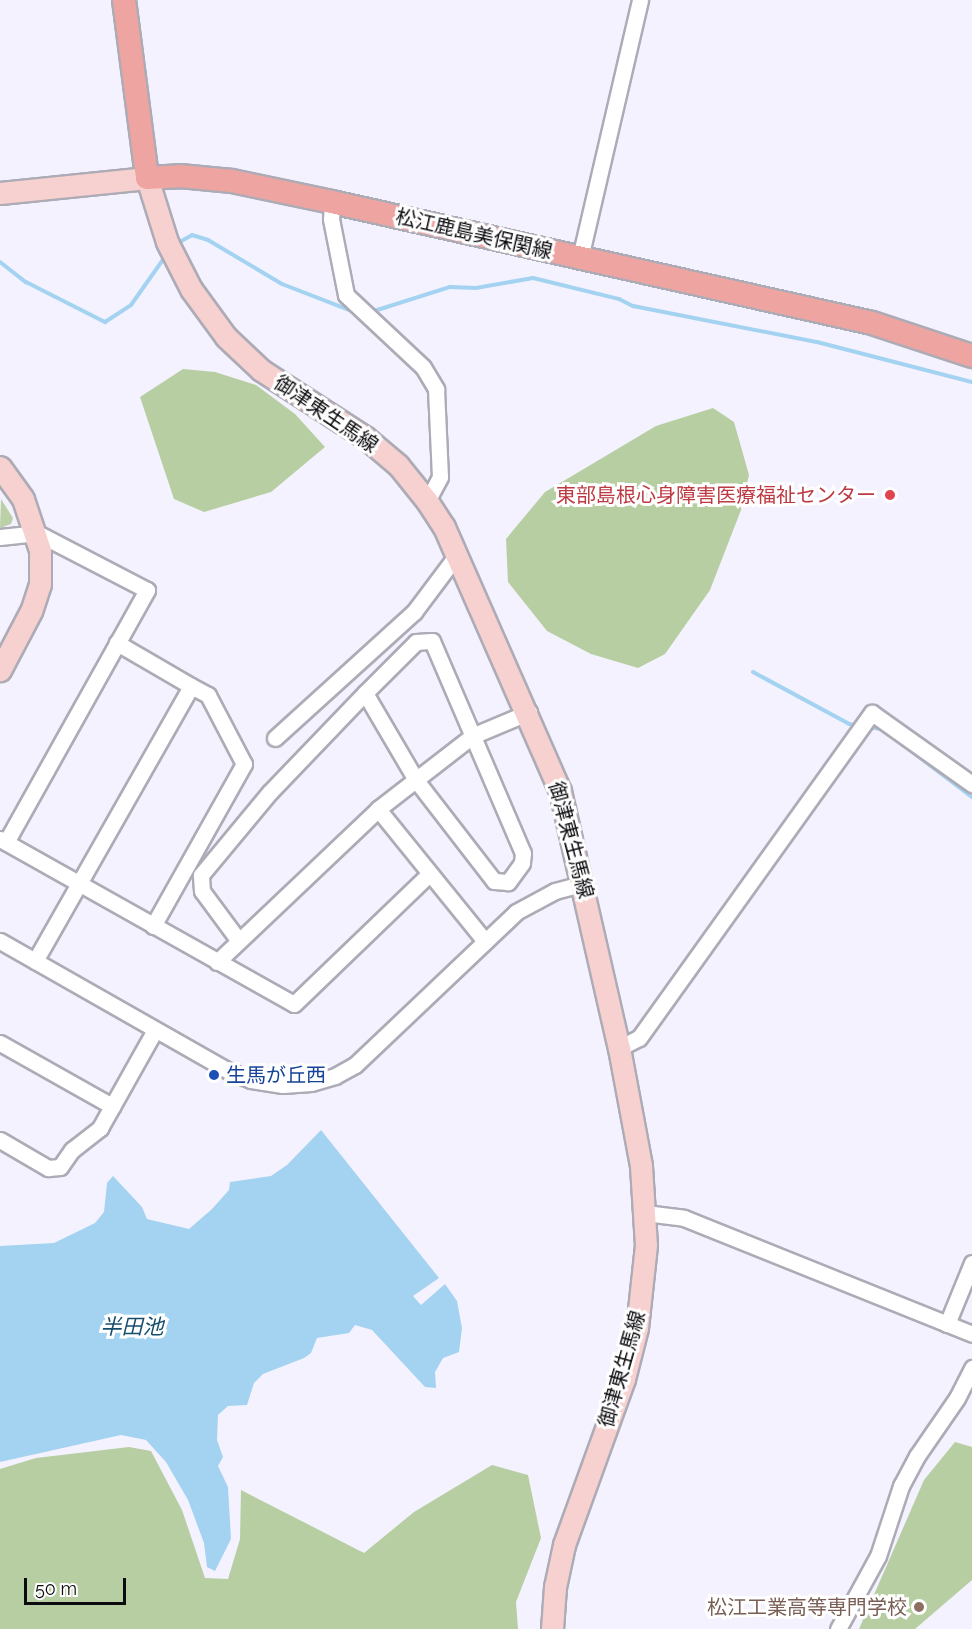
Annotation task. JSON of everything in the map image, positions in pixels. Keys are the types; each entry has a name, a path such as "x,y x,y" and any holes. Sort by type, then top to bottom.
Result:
{"main road":[{"path":"0,193 147,178 124,0"},
{"name":"松江鹿島美保関線","path":"147,178 180,176 232,181 332,202 872,323 972,356"},
{"name":"御津東生馬線","path":"147,178 171,250 191,289 226,337 261,370 366,438 398,465 427,501 456,556 529,712 560,791 584,883 619,1048 641,1166 645,1214 643,1285 637,1328 624,1379 564,1545 555,1587 552,1629"},
{"path":"0,467 23,499 37,533 40,584 32,611 0,670"}],"street":[{"path":"580,258 640,0"},
{"path":"332,202 331,219 346,295 423,367 436,388 440,477 427,501"},
{"path":"0,537 37,533 147,590 3,840 294,1004 429,874"},
{"path":"275,738 414,612 456,556"},
{"path":"239,941 202,891 201,875 270,792 364,693 416,642 432,641 523,853 522,863 508,882 494,882 416,780 364,693"},
{"path":"117,643 208,695 244,764 153,926"},
{"path":"35,961 191,686"},
{"path":"217,962 378,809 472,736 529,712"},
{"path":"619,1048 639,1038 872,714 972,784"},
{"path":"378,809 485,941"},
{"path":"0,941 155,1030 251,1080 283,1085 311,1083 335,1076 355,1065 516,912 555,891 584,883"},
{"path":"0,1140 48,1168 60,1167 72,1150 100,1128 155,1030"},
{"path":"0,1042 112,1106"},
{"path":"645,1214 684,1218 972,1334"},
{"path":"947,1324 972,1263"},
{"path":"838,1629 878,1556 901,1486 916,1456 957,1398 972,1368"}],"green space":[{"path":"183,369 215,372 256,385 295,414 325,447 271,492 204,512 174,499 140,397"},
{"path":"713,408 734,422 749,475 741,510 710,590 665,654 638,668 591,654 547,631 508,582 506,539 545,492 656,426"},
{"path":"1,499 13,518 11,524 0,528"},
{"path":"955,1442 972,1447 972,1580 915,1629 859,1629 924,1480"},
{"path":"129,1447 151,1451 182,1510 205,1578 228,1579 240,1539 241,1490 364,1553 414,1512 492,1465 528,1475 541,1538 516,1602 518,1629 0,1629 0,1469 36,1458"}],"water":[{"name":"半田池","path":"321,1130 439,1278 413,1296 421,1305 445,1284 457,1301 462,1328 459,1352 443,1358 435,1372 436,1388 425,1387 372,1330 355,1325 349,1333 317,1338 311,1353 304,1358 263,1374 254,1383 247,1405 228,1406 218,1415 217,1440 223,1457 218,1466 228,1487 231,1539 215,1571 207,1567 204,1543 188,1500 166,1462 146,1440 121,1435 0,1462 0,1246 54,1243 95,1223 104,1212 107,1183 113,1176 142,1207 147,1219 189,1229 229,1190 230,1182 271,1176 287,1165"}],"waterway":[{"path":"176,244 192,235 208,240 282,284 357,313"},
{"path":"0,262 26,282 105,322 131,305 167,254"},
{"path":"371,312 450,287 476,288 533,278 619,299 633,306 817,342 972,382"},
{"path":"753,672 849,724 859,726"},
{"path":"867,727 882,729 972,797"}],"place":[{"name":"東部島根心身障害医療福祉センター","path":"890,495"},
{"name":"生馬が丘西","path":"214,1075"},
{"name":"松江工業高等専門学校","path":"919,1607"}]}
